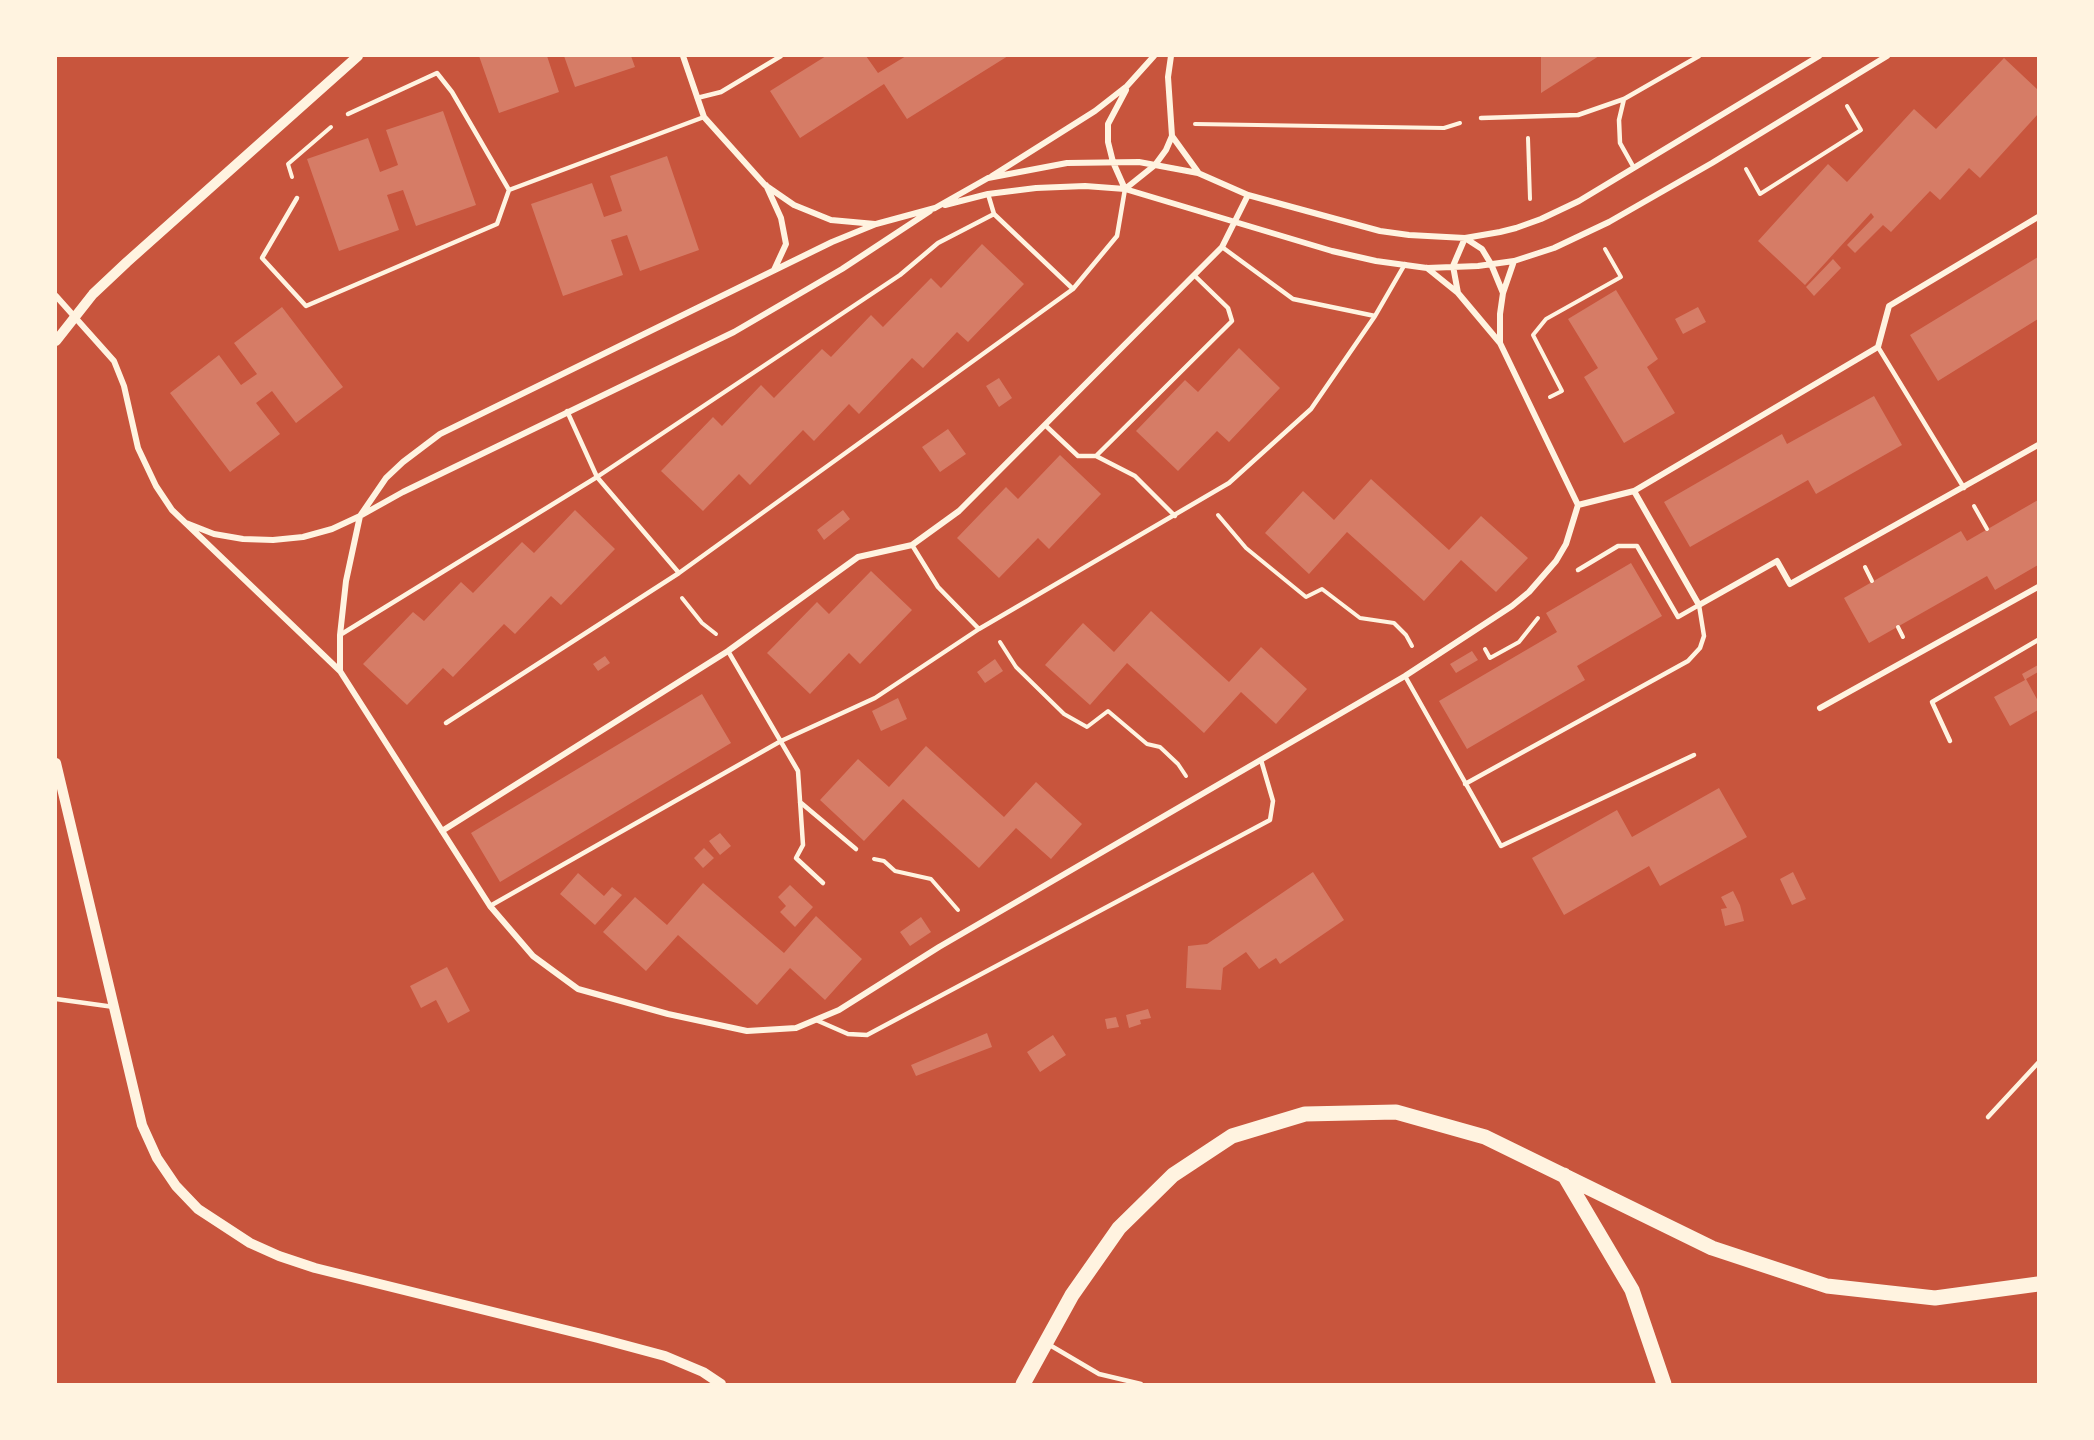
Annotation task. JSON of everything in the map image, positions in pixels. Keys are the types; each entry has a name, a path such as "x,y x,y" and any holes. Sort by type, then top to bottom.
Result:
{"main road":[{"path":"1023,1384 1072,1295 1119,1228 1173,1175 1232,1136 1305,1114 1396,1112 1485,1137 1712,1248 1827,1286 1935,1298 2038,1284"},
{"path":"1564,1175 1632,1290 1664,1384"}],"street":[{"path":"56,341 93,294 358,56"},
{"path":"683,56 704,117 765,185 794,205 831,220 876,224"},
{"path":"186,523 214,534 243,539 273,540 303,537 332,529 360,516 403,492 567,411 734,332 842,269 935,208 988,178 1095,111 1127,86 1154,56"},
{"path":"1171,56 1167,77 1172,136 1198,173"},
{"path":"988,178 1068,163 1139,162 1198,173 1248,195 1367,229 1409,235 1465,238 1516,228 1579,201 1819,56"},
{"path":"340,671 340,635 346,581 360,516 386,478 403,462 440,434 832,242 876,224 988,194 1036,188 1085,186 1125,189 1332,251 1427,268 1514,261 1554,248 1594,229 1712,163 1887,56"},
{"path":"1125,189 1113,162 1108,142 1108,124 1127,86"},
{"path":"1125,189 1155,165 1166,150 1172,136"},
{"path":"765,185 781,218 786,244 774,270"},
{"path":"442,831 728,651 858,557 912,545 959,511 1222,247 1248,195"},
{"path":"1578,505 1634,491 1878,347 1889,306 2038,217"},
{"path":"1465,238 1482,249 1503,293"},
{"path":"1458,293 1453,266 1465,238"},
{"path":"1500,343 1503,293 1514,261"},
{"path":"56,296 114,361 124,386 138,448 156,486 172,510 340,671 490,906 533,956 578,989 668,1014 747,1031 796,1028 839,1010 939,947 1405,676 1512,606 1529,592 1556,561 1566,544 1578,505 1500,343 1458,293 1427,268"},
{"path":"1634,491 1699,605 1777,561 1790,584 2038,445"},
{"path":"1820,708 2038,587"},
{"path":"56,763 142,1125 157,1158 176,1186 198,1209 241,1238 279,1256 315,1268 665,1356 703,1372 721,1384"}],"lane":[{"path":"697,98 721,92 781,56"},
{"path":"1481,118 1578,115 1624,99 1699,56"},
{"path":"297,198 262,258 306,306 497,224 509,189 452,92 437,73 348,114"},
{"path":"1624,99 1619,120 1620,143 1634,168"},
{"path":"509,189 704,117"},
{"path":"446,723 678,573 1073,289 1117,236 1125,189"},
{"path":"988,194 994,214 1073,289"},
{"path":"340,635 597,477 900,275 939,243 994,214"},
{"path":"1222,247 1293,299 1375,316"},
{"path":"490,906 781,741 875,698 979,629 1229,483 1311,409 1375,316 1405,264"},
{"path":"1096,456 1232,321 1228,308 1195,276"},
{"path":"1878,347 1964,488"},
{"path":"567,411 597,477 678,573"},
{"path":"1045,425 1078,456 1096,456 1135,476 1175,516"},
{"path":"912,545 938,588 979,629"},
{"path":"1465,784 1688,661 1700,648 1704,636 1699,605 1678,617 1636,546 1618,546 1578,570"},
{"path":"1950,741 1932,702 2038,640"},
{"path":"728,651 798,771 803,846 796,858 823,884"},
{"path":"1405,676 1501,846 1694,755"},
{"path":"816,1020 848,1034 867,1035 1270,820 1274,801 1261,760"},
{"path":"800,802 856,849"},
{"path":"56,999 114,1007"},
{"path":"1988,1117 2038,1064"},
{"path":"1046,1343 1099,1374 1141,1384"}],"path":[{"path":"297,198 288,164 348,114"},
{"path":"1528,116 1529,197 1541,219"},
{"path":"1170,123 1443,128 1481,118"},
{"path":"1760,194 1861,130"},
{"path":"1562,391 1533,335 1546,319 1621,277 1594,229"},
{"path":"1205,497 1246,548 1306,597 1322,589 1360,618 1394,623 1406,635"},
{"path":"678,573 682,597 702,623 718,636 728,651"},
{"path":"988,624 1016,667 1064,714 1087,727 1108,711 1147,744 1160,747 1178,764"},
{"path":"884,861 895,871 932,879 958,909"}],"building":[{"path":"479,56 547,56 559,92 499,113"},
{"path":"564,56 631,56 635,67 575,87"},
{"path":"826,56 866,56 878,73 906,56 1008,56 907,119 884,84 800,138 770,91"},
{"path":"1541,56 1599,56 1541,93"},
{"path":"2004,58 2038,90 2038,114 1980,178 1969,168 1940,200 1930,191 1891,232 1883,225 1855,253 1847,245 1874,217 1871,213 1805,285 1758,241 1828,164 1847,182 1914,109 1936,129"},
{"path":"443,111 476,205 416,226 403,190 387,195 399,230 339,251 307,159 368,138 380,172 398,165 386,130"},
{"path":"667,156 699,250 640,271 627,235 611,240 623,275 563,296 531,204 592,183 604,217 622,211 610,176"},
{"path":"982,244 1024,284 968,342 957,332 923,368 912,358 859,414 849,404 814,441 803,430 750,485 739,474 703,511 661,471 713,417 722,426 761,385 774,398 822,349 831,357 871,315 883,327 931,278 941,288"},
{"path":"2038,257 2038,319 1938,381 1910,335"},
{"path":"1833,259 1841,268 1814,296 1806,287"},
{"path":"1616,290 1658,359 1647,367 1675,413 1624,443 1584,377 1598,368 1568,319"},
{"path":"282,307 343,387 296,423 272,391 256,403 280,434 230,472 170,393 219,355 241,385 257,374 234,343"},
{"path":"1698,307 1706,322 1683,334 1675,319"},
{"path":"1239,348 1280,388 1229,442 1217,431 1178,471 1136,431 1185,380 1198,392"},
{"path":"999,378 1012,398 999,407 986,386"},
{"path":"1874,396 1902,445 1816,494 1808,480 1690,547 1664,502 1782,434 1787,444"},
{"path":"948,429 966,454 940,472 922,447"},
{"path":"1060,455 1101,494 1049,549 1038,538 999,578 957,538 1006,487 1018,499"},
{"path":"1371,479 1449,550 1481,516 1528,558 1496,592 1461,560 1424,601 1347,532 1309,574 1265,533 1303,491 1334,520"},
{"path":"2038,500 2038,565 1995,590 1987,576 1869,643 1844,598 1961,531 1967,541"},
{"path":"575,510 615,549 561,605 551,596 515,634 504,624 453,677 443,668 407,705 363,664 413,612 424,621 461,582 473,593 522,542 534,553"},
{"path":"843,510 850,519 824,540 817,530"},
{"path":"1631,563 1662,616 1577,666 1585,680 1467,749 1439,701 1557,632 1546,613"},
{"path":"871,571 912,610 860,664 849,653 810,694 767,653 817,602 829,614"},
{"path":"1151,611 1229,682 1261,647 1307,689 1276,724 1241,692 1204,733 1127,663 1090,705 1045,665 1083,623 1114,652"},
{"path":"1472,651 1478,660 1456,673 1450,664"},
{"path":"605,656 610,663 598,671 593,664"},
{"path":"995,659 1003,671 985,683 977,672"},
{"path":"2038,665 2038,672 2026,679 2038,701 2038,710 2010,726 1994,697 2025,680 2022,674"},
{"path":"702,694 731,743 500,882 471,833"},
{"path":"898,698 907,719 881,731 872,711"},
{"path":"926,746 1004,817 1036,782 1082,824 1051,859 1016,828 979,868 903,799 864,841 820,800 858,759 889,787"},
{"path":"1719,788 1747,837 1660,886 1649,866 1564,915 1532,858 1617,810 1632,837"},
{"path":"720,833 731,846 720,855 709,841"},
{"path":"704,848 714,858 703,868 694,858"},
{"path":"1313,872 1344,920 1280,964 1276,958 1259,969 1246,952 1223,968 1221,990 1186,988 1188,946 1207,944"},
{"path":"1793,872 1806,899 1792,905 1780,879"},
{"path":"578,873 604,896 612,887 622,895 595,925 560,894"},
{"path":"703,883 784,953 816,916 862,959 825,1000 790,968 757,1005 678,935 646,971 603,932 635,897 667,925"},
{"path":"790,885 813,907 795,927 780,912 786,906 778,897"},
{"path":"1733,891 1744,921 1725,926 1721,909 1727,908 1721,897"},
{"path":"921,917 931,932 910,946 900,932"},
{"path":"447,967 470,1011 448,1023 436,1000 421,1008 410,986"},
{"path":"1148,1009 1151,1018 1140,1020 1141,1024 1129,1028 1126,1015"},
{"path":"1116,1017 1119,1027 1107,1029 1105,1019"},
{"path":"987,1033 992,1047 916,1076 911,1065"},
{"path":"1053,1035 1066,1055 1040,1072 1027,1052"}]}
